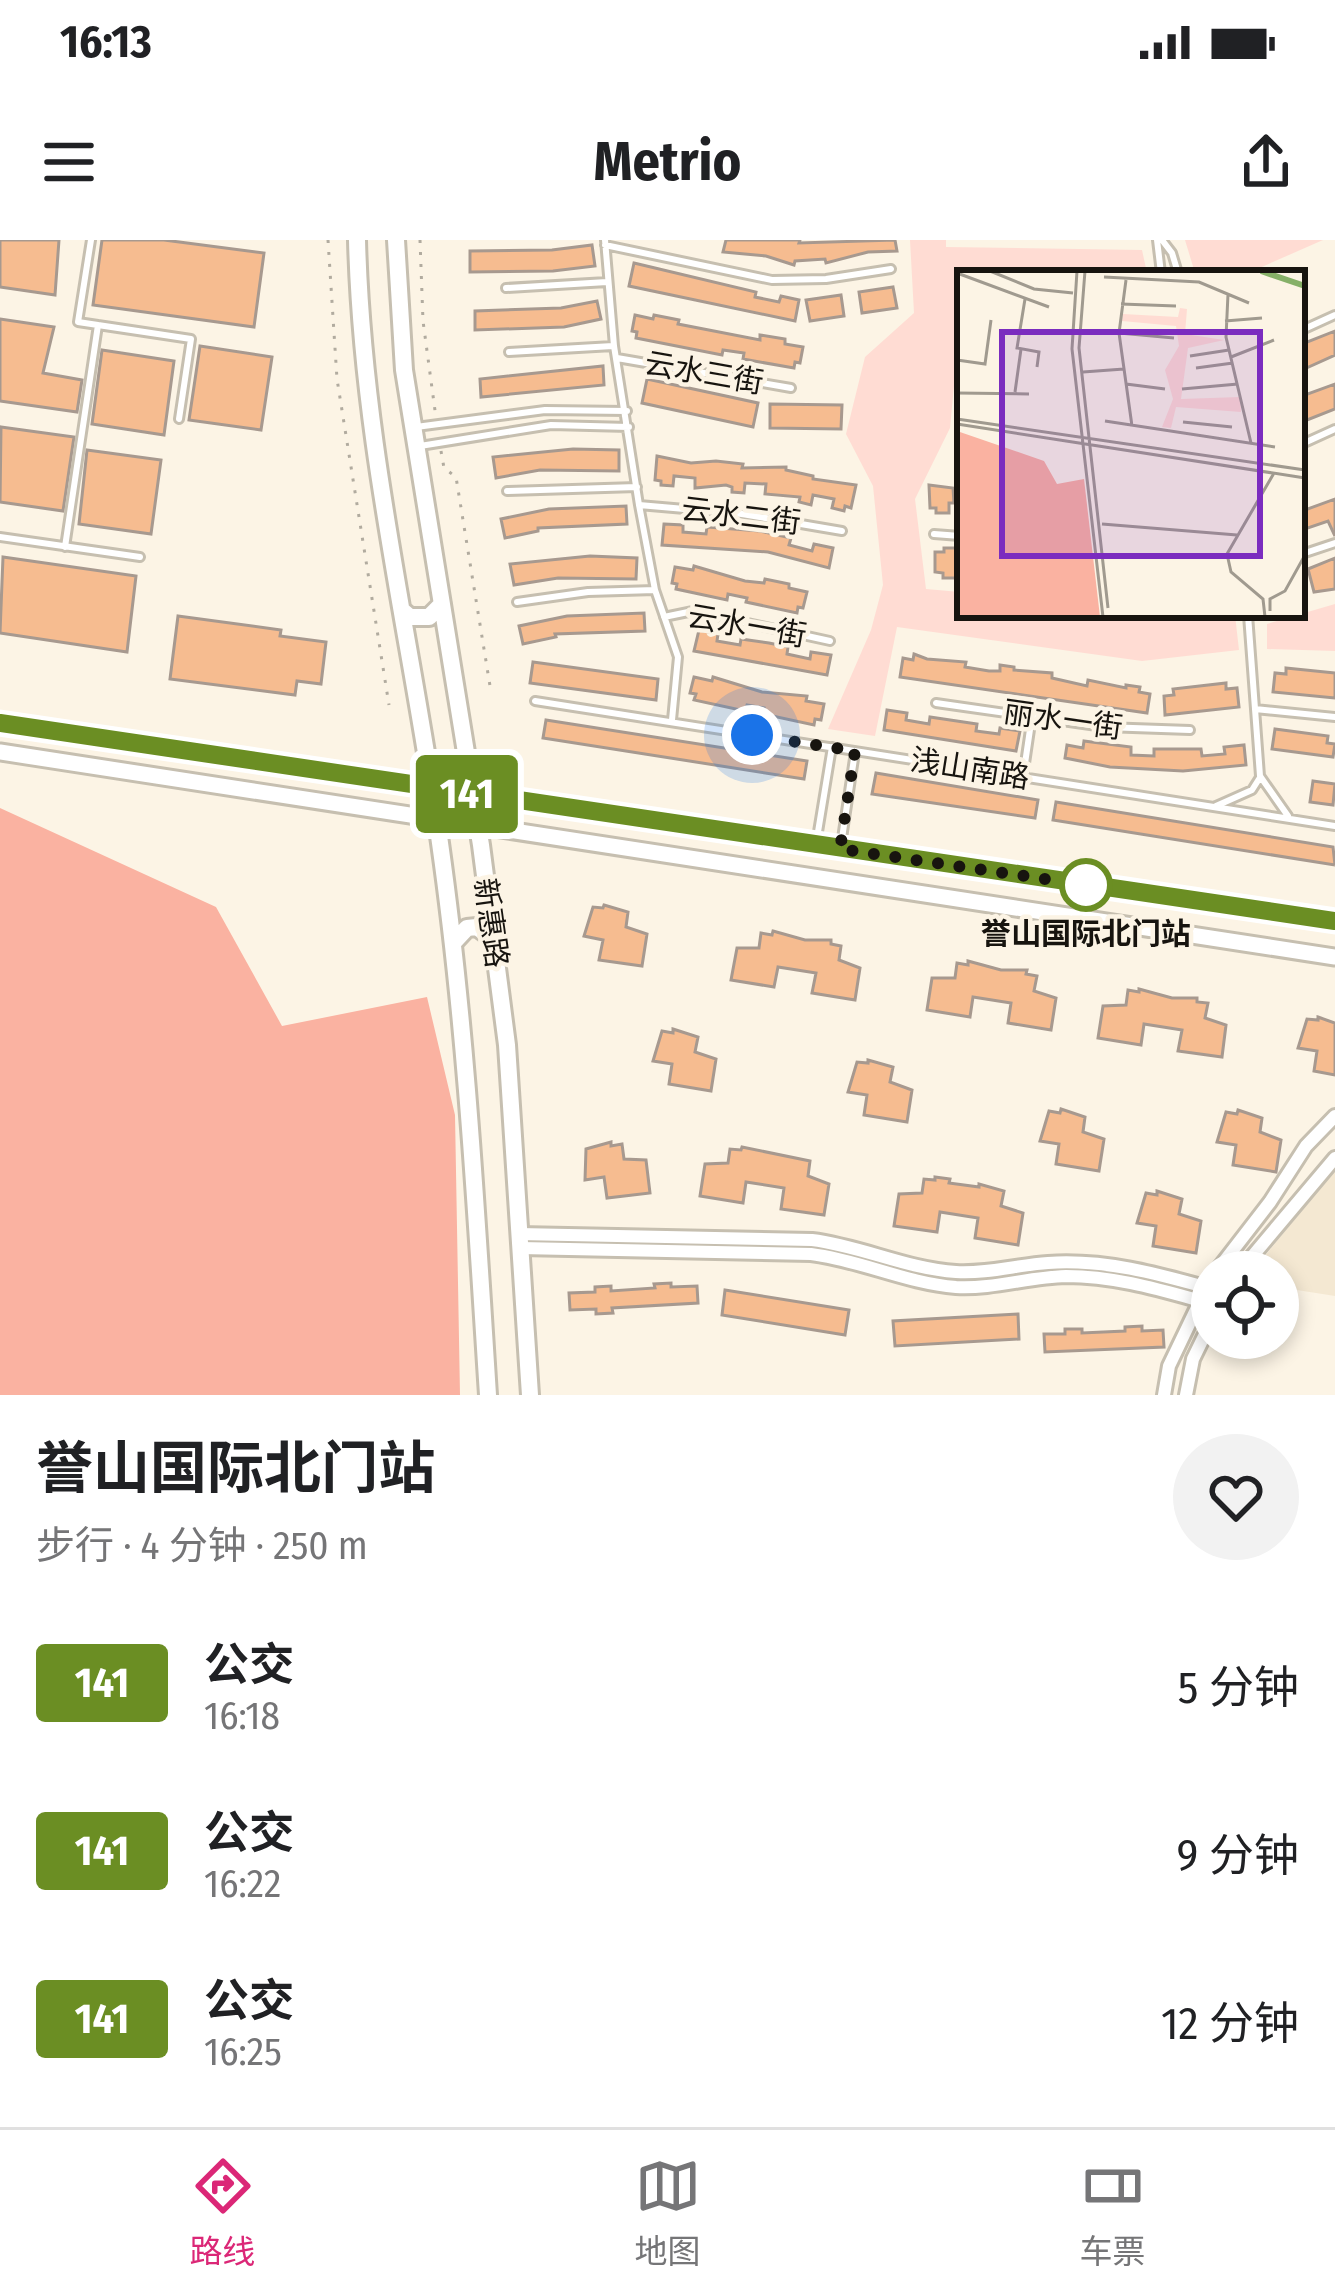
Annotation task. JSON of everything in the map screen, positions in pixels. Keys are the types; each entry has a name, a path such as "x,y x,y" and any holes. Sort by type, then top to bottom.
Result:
{"main road":[{"name":"新惠路","path":"357,240 365,375 436,818 466,1051 488,1395"},
{"name":"新惠路","path":"396,240 404,370 477,824 507,1045 530,1395"},
{"path":"403,611 429,617 442,604"},
{"path":"453,943 458,933 477,927 493,940"}],"street":[{"path":"0,723 1335,921"},
{"path":"0,752 1335,957"},
{"path":"812,875 816,845"},
{"path":"1236,1251 1306,1146 1335,1116"},
{"path":"1257,1251 1335,1158"},
{"path":"520,1241 811,1254 855,1261 936,1285 981,1287 1047,1277 1092,1277 1191,1287"},
{"path":"1164,1395 1168,1366 1191,1324"},
{"path":"1186,1395 1193,1359"}],"lane":[{"path":"91,240 78,322 191,339 179,419"},
{"path":"1160,240 1161,270"},
{"path":"1160,240 1172,253 1177,270"},
{"path":"671,722 677,657 656,590 639,505 614,346 605,243 772,280 826,279 891,269"},
{"path":"506,288 607,282"},
{"path":"1305,329 1335,315"},
{"path":"65,547 98,326"},
{"path":"509,352 614,346"},
{"name":"云水三街","path":"616,358 791,388"},
{"path":"415,437 437,424 577,407 627,411"},
{"path":"415,437 440,443 551,425 629,428"},
{"path":"1305,443 1335,429"},
{"path":"507,491 637,487"},
{"name":"云水二街","path":"639,505 742,514 842,531"},
{"path":"934,534 957,536"},
{"path":"0,537 140,557"},
{"path":"1305,553 1335,543"},
{"path":"517,602 588,592 656,590"},
{"name":"云水一街","path":"664,617 693,611 830,640"},
{"path":"1247,618 1260,776 1290,819"},
{"name":"浅山南路","path":"535,701 1335,826"},
{"name":"丽水一街","path":"936,703 1104,727 1190,730"},
{"path":"1255,709 1335,716"},
{"path":"1023,777 1032,716"},
{"path":"816,845 832,747"},
{"path":"840,849 855,751"},
{"path":"1214,807 1252,790 1260,776"}],"path":[{"path":"328,240 337,379 389,705"},
{"path":"420,240 423,321 437,424"},
{"path":"440,443 444,468 456,477 491,692"}],"shaded area":[{"path":"910,240 946,240 946,247 1142,250 1146,270 957,270 957,354 950,428 915,499 926,589 957,592 957,618 1235,618 1239,650 1142,661 897,627 875,736 828,729 871,630 883,585 873,486 846,434 865,357 914,313"},
{"path":"1185,240 1323,240 1255,270 1194,270"},
{"path":"1335,604 1335,651 1267,649 1267,624 1305,618 1305,613"},
{"path":"0,808 216,907 282,1026 427,997 455,1115 460,1395 0,1395"},
{"path":"1335,1169 1335,1296 1299,1290 1299,1251 1269,1251"}],"building":[{"path":"0,240 59,240 55,295 0,287"},
{"path":"102,240 164,240 264,253 254,327 93,305"},
{"path":"726,240 895,240 897,251 868,252 826,263 825,259 795,261 794,265 766,256 723,252"},
{"path":"592,245 595,266 470,272 470,251"},
{"path":"634,263 756,292 755,297 799,300 795,321 629,286"},
{"path":"893,287 897,308 862,313 859,292"},
{"path":"841,295 844,316 810,321 806,300"},
{"path":"597,301 601,319 564,327 475,330 475,311 561,308"},
{"path":"635,315 679,320 678,324 760,340 760,335 785,339 785,344 803,347 800,363 795,362 794,368 743,359 744,353 723,350 722,355 636,338 637,332 632,331"},
{"path":"0,319 54,327 43,373 82,380 77,412 0,401"},
{"path":"1335,331 1335,355 1305,369 1305,343"},
{"path":"200,346 272,357 261,430 189,420"},
{"path":"102,350 174,361 164,435 92,424"},
{"path":"603,366 604,385 481,397 480,379"},
{"path":"647,379 758,403 753,427 642,403"},
{"path":"1335,384 1335,409 1305,421 1305,395"},
{"path":"770,404 842,405 841,429 770,428"},
{"path":"1,427 74,437 63,511 0,502"},
{"path":"87,450 161,460 151,534 79,524"},
{"path":"619,450 619,471 540,470 496,478 493,457"},
{"path":"657,456 691,463 743,464 742,468 786,467 813,479 856,485 851,508 845,506 844,511 832,508 834,499 813,495 811,505 799,502 800,497 765,494 766,484 745,483 744,493 732,492 726,485 695,488 695,478 674,476 673,486 661,485 655,480"},
{"path":"929,485 953,488 949,513 930,508"},
{"path":"1335,499 1335,536 1328,521 1305,529 1305,510"},
{"path":"626,506 627,524 538,528 505,538 501,519 549,509"},
{"path":"664,524 706,534 707,527 760,531 791,538 789,545 812,551 814,544 833,548 829,568 768,552 662,545"},
{"path":"944,548 957,548 957,578 943,578 943,573 935,572 935,552 944,552"},
{"path":"590,556 637,558 636,579 558,578 514,585 510,564"},
{"path":"3,557 136,576 127,652 0,633"},
{"path":"1335,558 1335,589 1314,592 1308,569"},
{"path":"694,566 745,581 789,584 789,588 807,592 803,608 798,607 797,613 728,594 727,600 676,589 677,584 672,583 675,567 693,570"},
{"path":"644,613 645,631 555,634 523,644 519,626 567,616"},
{"path":"178,616 281,630 280,636 326,642 321,684 297,681 295,695 170,679"},
{"path":"699,630 718,634 717,641 769,643 788,647 787,654 810,659 811,652 831,655 827,675 694,651"},
{"path":"914,654 966,662 965,667 989,671 1000,671 1000,665 1052,673 1052,678 1087,686 1088,680 1140,687 1139,692 1150,694 1147,713 900,677 903,658 913,660"},
{"path":"533,662 658,679 656,700 530,683"},
{"path":"1286,668 1335,673 1335,698 1273,692 1275,673 1286,674"},
{"path":"694,677 807,696 806,701 824,704 821,720 815,719 814,725 763,714 764,708 747,705 745,711 694,700 696,694 690,693"},
{"path":"1226,683 1226,689 1237,688 1239,707 1165,715 1164,696 1174,695 1173,689"},
{"path":"887,710 929,724 930,717 977,724 976,731 1020,731 1016,751 884,730"},
{"path":"546,720 807,761 804,779 543,738"},
{"path":"1275,729 1328,736 1327,743 1335,744 1333,757 1272,749"},
{"path":"1084,741 1131,747 1131,755 1154,756 1154,749 1201,749 1202,756 1225,754 1224,747 1244,745 1246,765 1183,771 1110,767 1065,758 1067,745 1083,748"},
{"path":"876,773 1038,800 1035,818 872,794"},
{"path":"1313,781 1335,784 1333,805 1310,802"},
{"path":"1056,802 1333,847 1335,865 1053,820"},
{"path":"593,907 628,912 626,927 647,934 642,966 599,960 603,940 584,936"},
{"path":"773,931 805,940 831,940 841,946 839,960 860,968 855,1000 812,993 816,973 778,967 774,987 731,980 737,948 759,948 761,933 772,935"},
{"path":"968,961 1001,970 1027,970 1026,974 1037,976 1034,991 1056,998 1051,1030 1008,1023 1011,1003 973,997 970,1017 927,1010 932,978 955,978 957,963 968,965"},
{"path":"1128,990 1208,1003 1205,1018 1226,1025 1222,1057 1178,1051 1182,1030 1144,1024 1141,1045 1098,1038 1103,1006 1126,1005"},
{"path":"1307,1019 1335,1023 1335,1075 1314,1071 1317,1051 1298,1048"},
{"path":"673,1029 698,1037 695,1052 716,1059 711,1091 669,1084 672,1064 653,1061 662,1031 673,1033"},
{"path":"857,1062 893,1067 890,1082 912,1090 907,1122 864,1115 867,1095 848,1092"},
{"path":"1061,1109 1085,1117 1083,1132 1104,1139 1099,1171 1056,1164 1059,1144 1040,1141 1049,1111 1060,1113"},
{"path":"1238,1110 1262,1118 1260,1132 1281,1140 1276,1172 1233,1165 1236,1145 1217,1142 1226,1112 1237,1114"},
{"path":"611,1142 611,1146 622,1144 624,1159 646,1160 650,1193 607,1198 604,1177 585,1180 586,1149"},
{"path":"742,1147 810,1161 808,1176 829,1184 824,1215 781,1209 784,1188 746,1182 743,1203 700,1196 705,1164 728,1163 730,1149"},
{"path":"935,1177 1004,1191 1001,1206 1023,1213 1018,1245 975,1238 978,1218 940,1212 937,1232 894,1226 899,1194 922,1193 924,1179"},
{"path":"1157,1191 1182,1199 1179,1214 1201,1221 1196,1251 1153,1246 1156,1226 1137,1223 1146,1193 1157,1195"},
{"path":"671,1283 671,1287 697,1286 698,1303 612,1308 613,1313 596,1314 596,1309 570,1310 569,1293"},
{"path":"725,1290 849,1310 845,1335 722,1315"},
{"path":"1018,1314 1019,1339 895,1346 893,1321"},
{"path":"1142,1326 1142,1331 1163,1330 1164,1347 1045,1352 1044,1334 1065,1334 1065,1329 1125,1331 1125,1327"}],"bus line":[{"name":"141","path":"0,723 1335,921"}],"place":[{"name":"誉山国际北门站","path":"1086,885"}],"route":[{"path":"752,735 855,751 840,849 1086,885"}]}
